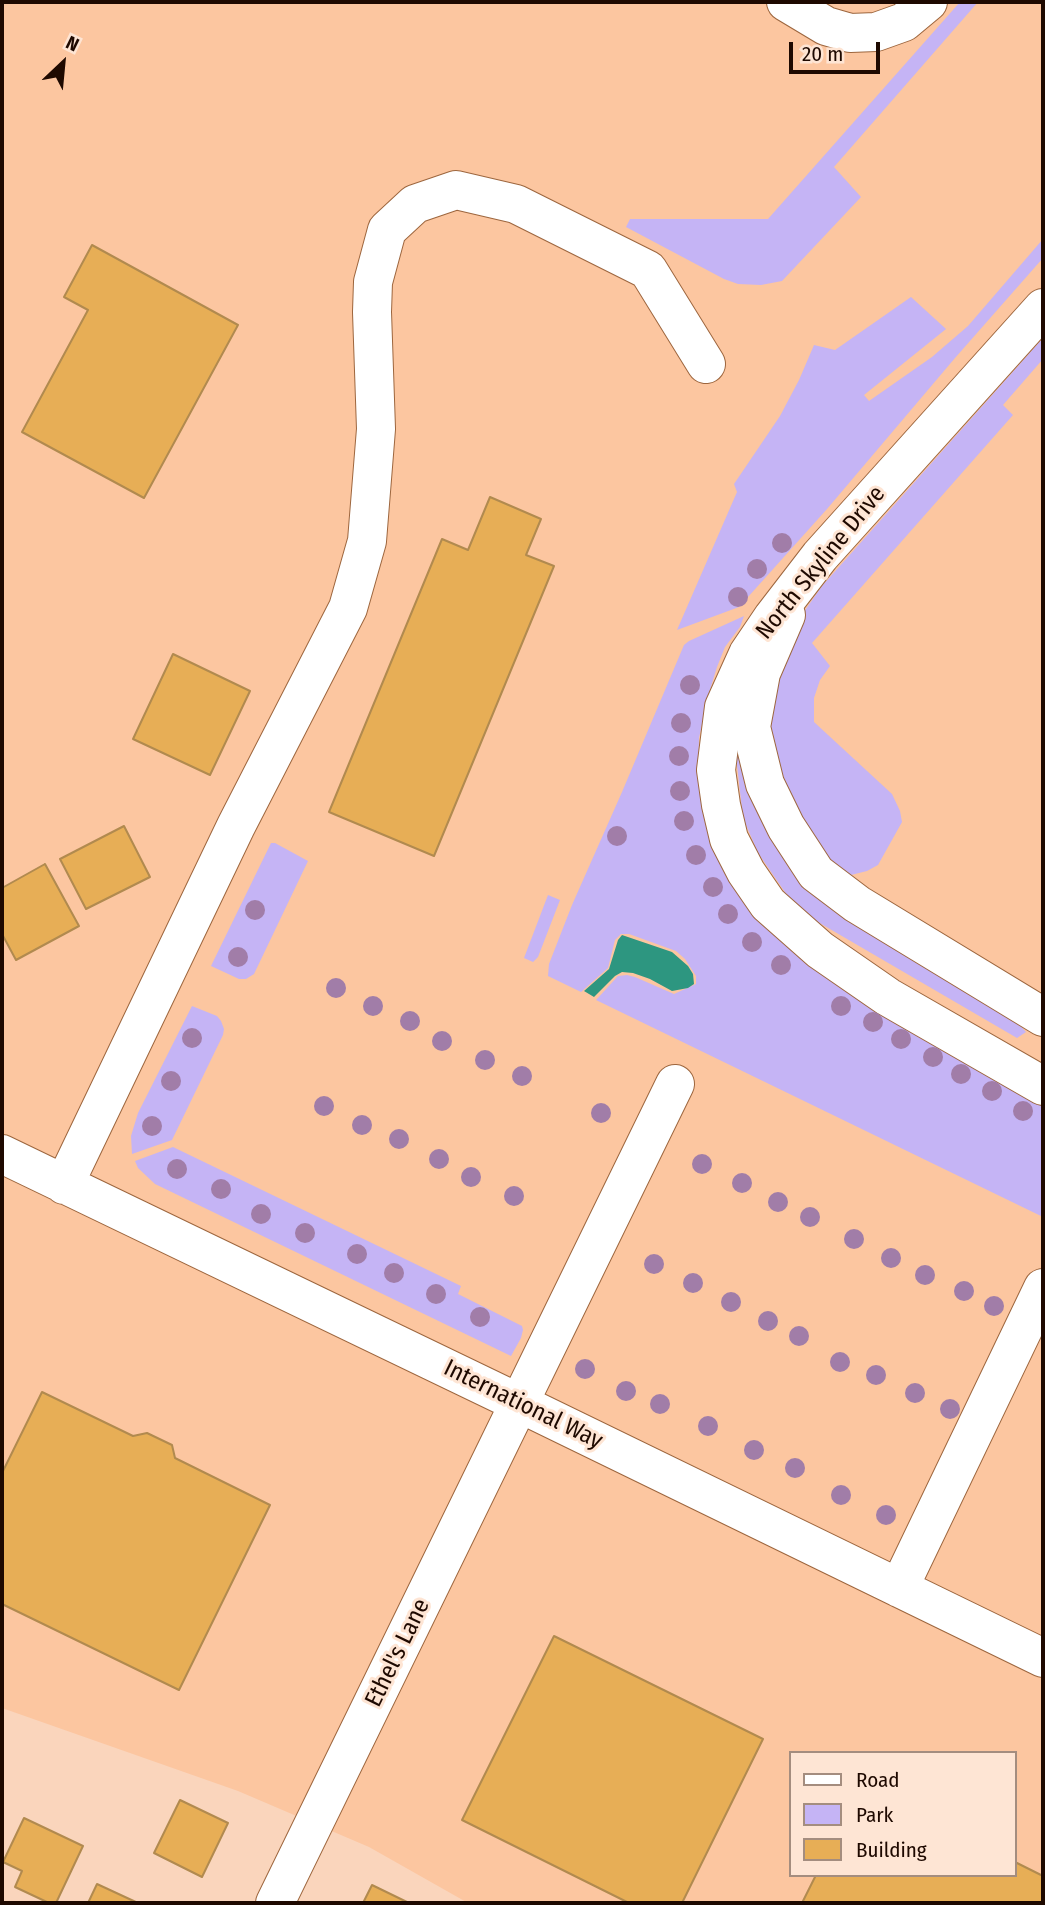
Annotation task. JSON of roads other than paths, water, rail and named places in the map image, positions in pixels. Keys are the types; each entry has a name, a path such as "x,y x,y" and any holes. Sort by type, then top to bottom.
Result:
{"street":[{"path":"786,2 825,26 850,33 876,32 904,22 928,2"},
{"path":"64,1185 236,826 348,608 367,541 376,429 373,282 387,230 415,204 456,190 516,204 648,270 706,364"},
{"name":"North Skyline Drive","path":"1043,309 820,556 772,617 748,653 724,707 716,770 729,839 746,872 768,904 820,950 888,998 1043,1086"},
{"path":"820,556 780,624 761,673 751,727 765,784 786,827 816,873 857,904 1043,1017"},
{"name":"Ethel's Lane","path":"275,1903 675,1084"},
{"name":"International Way","path":"2,1154 1043,1658"},
{"path":"899,1588 1043,1288"}],"water":[{"path":"622,935 672,952 688,966 693,974 694,984 672,991 650,979 622,972 594,997 584,991 609,969"}]}
